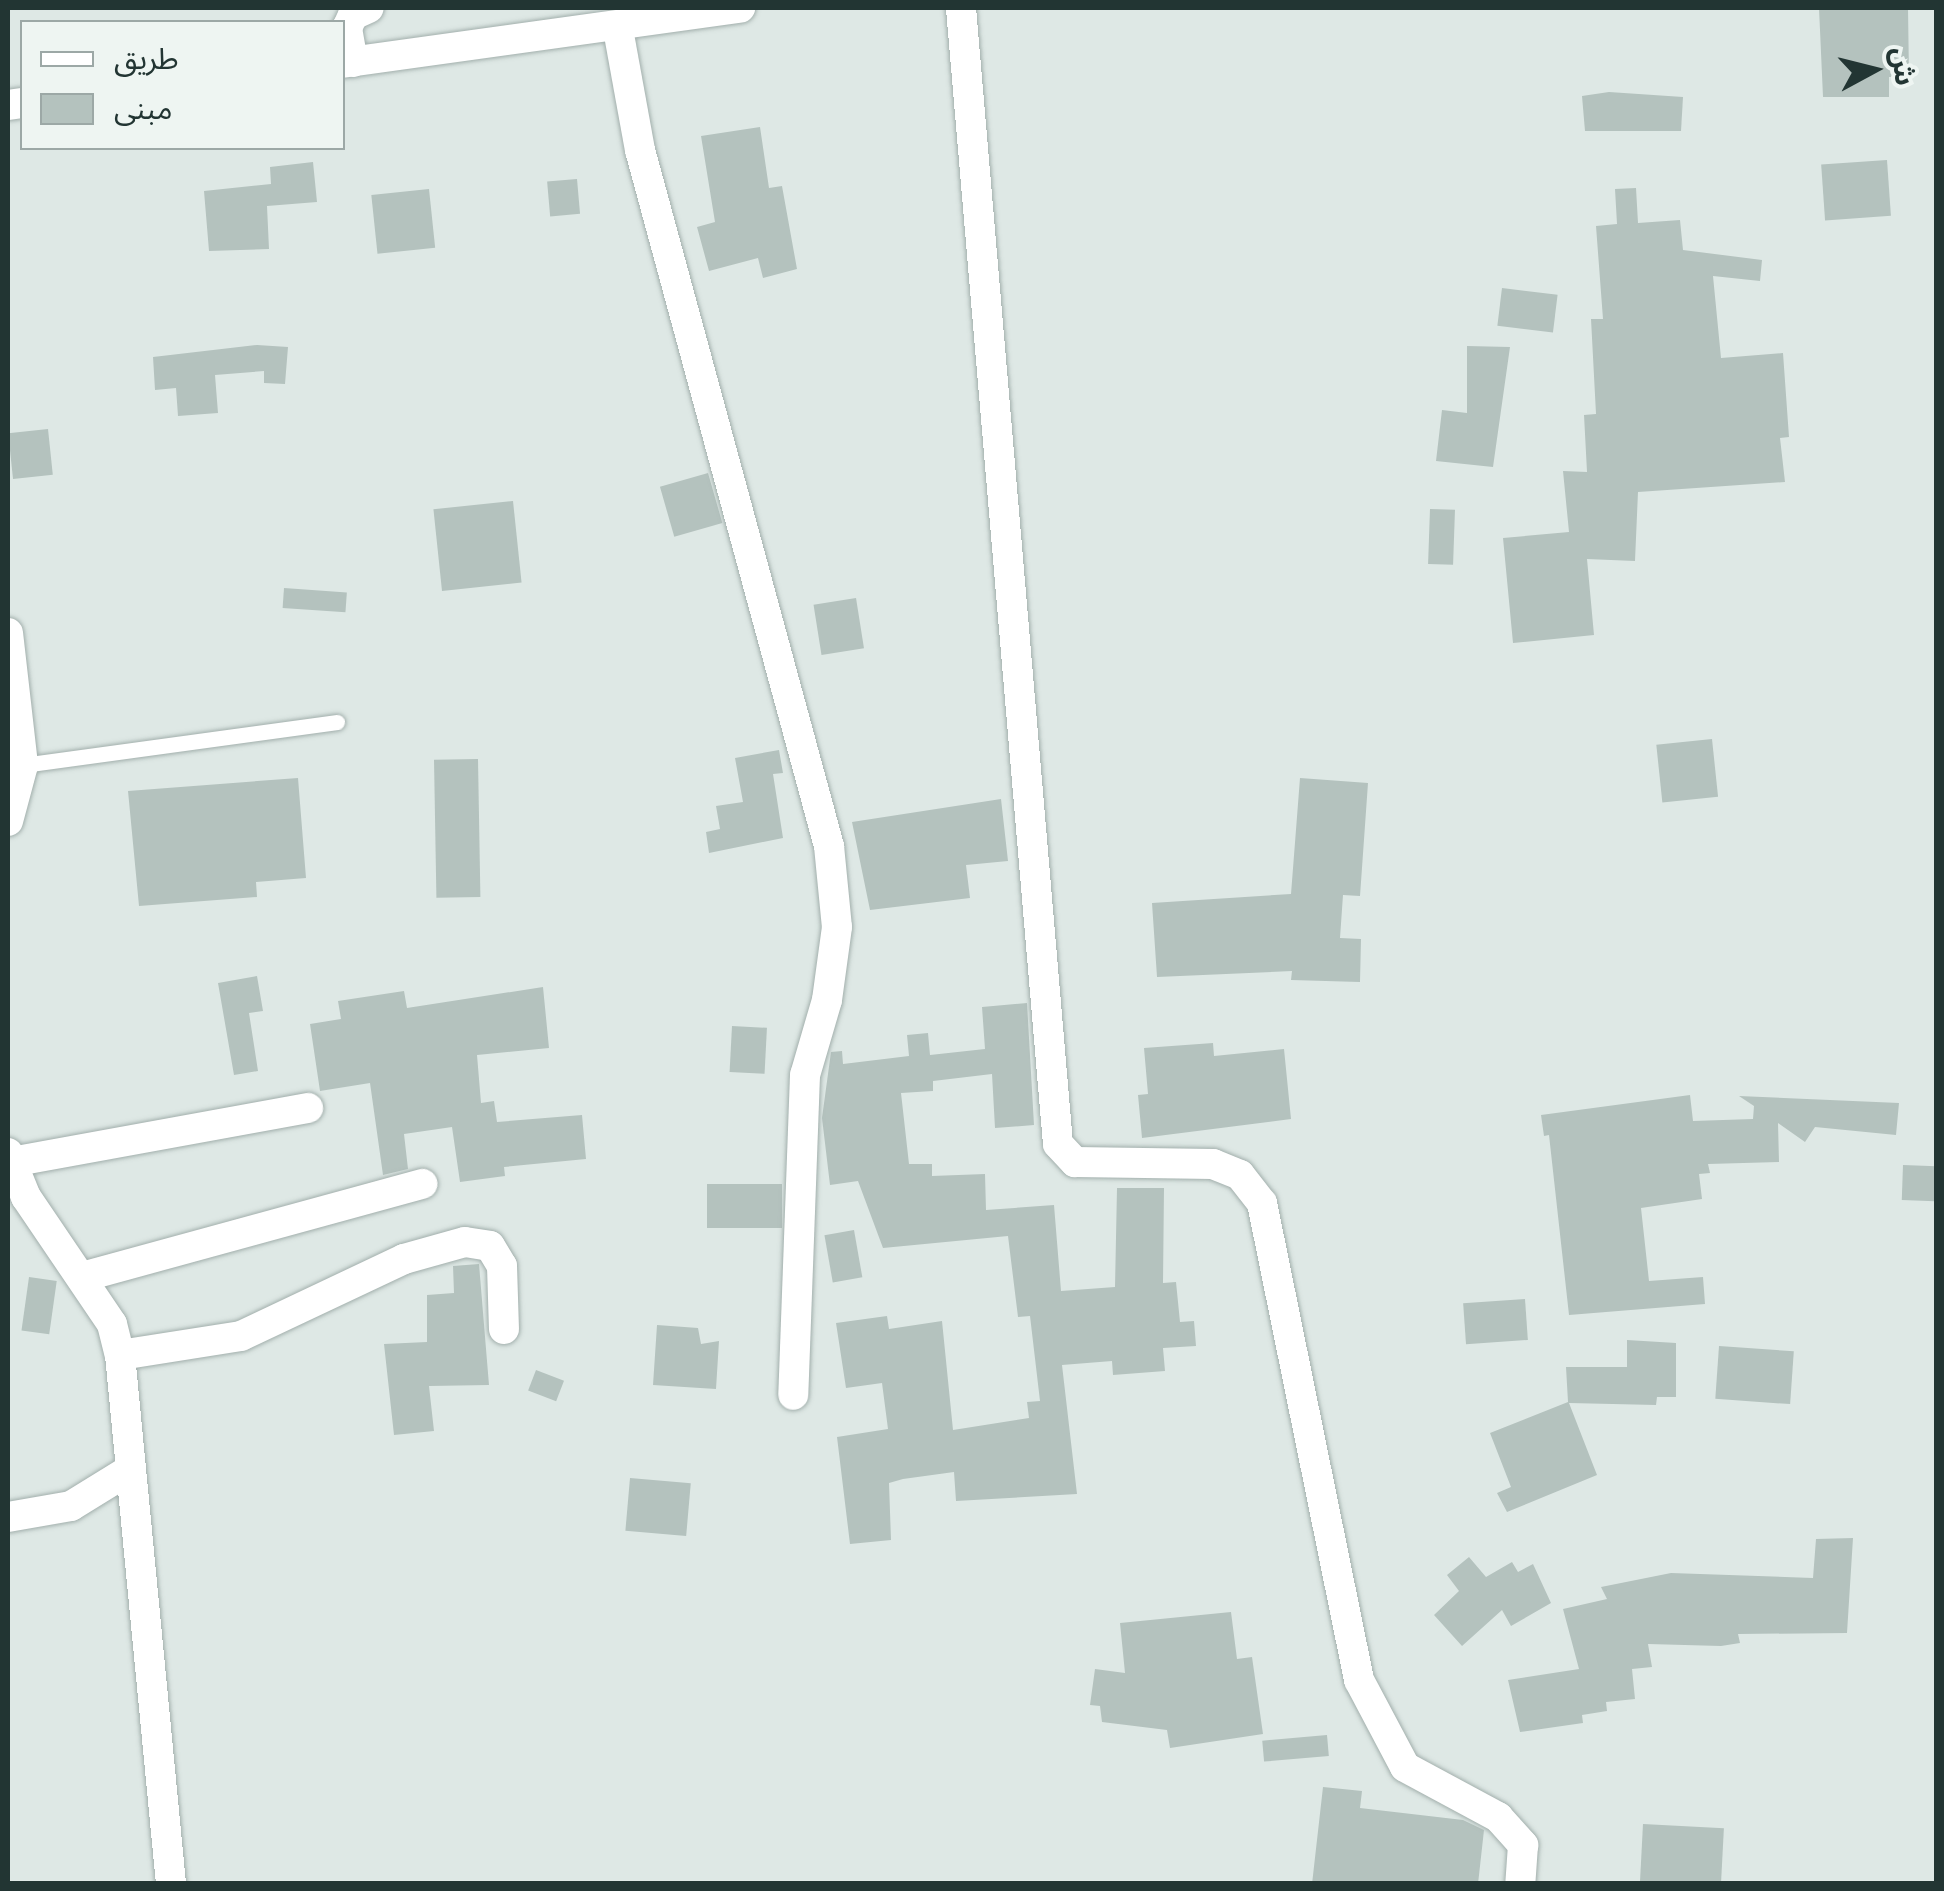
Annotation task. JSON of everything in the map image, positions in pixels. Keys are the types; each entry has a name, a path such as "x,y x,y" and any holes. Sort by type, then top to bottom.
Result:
{"street":[{"path":"369,8 353,15 347,28 348,62 643,18 740,8"},
{"path":"961,8 1058,1144 1074,1162 1213,1164 1240,1174 1262,1203 1359,1680 1405,1767 1498,1817 1523,1845 1520,1884"},
{"path":"643,18 640,150 829,846 837,927 827,1000 805,1074 793,1395"},
{"path":"8,633 23,765 8,821"},
{"path":"171,1884 120,1355 112,1324 26,1197 9,1157 308,1108"},
{"path":"82,1278 423,1184"},
{"path":"120,1355 241,1336 404,1259 465,1242 490,1246 502,1266 504,1329"},
{"path":"8,1517 71,1506 131,1470"}],"lane":[{"path":"23,765 337,722"}],"building":[{"path":"1819,8 1908,8 1909,77 1889,77 1889,97 1823,97"},
{"path":"1609,92 1683,97 1681,131 1585,131 1582,96"},
{"path":"760,127 769,188 782,186 797,269 763,278 758,258 709,271 697,227 715,222 701,136"},
{"path":"1887,160 1891,216 1825,220 1821,165"},
{"path":"313,162 317,202 267,206 269,249 209,251 204,191 271,184 270,167"},
{"path":"577,179 580,214 550,216 547,182"},
{"path":"1636,188 1638,223 1680,220 1683,250 1762,260 1760,281 1713,276 1721,358 1783,353 1789,437 1780,438 1785,482 1638,492 1635,561 1587,559 1594,635 1513,643 1503,538 1569,532 1563,471 1587,472 1584,415 1596,414 1591,319 1603,319 1596,226 1617,224 1615,189"},
{"path":"429,189 435,248 377,254 371,195"},
{"path":"1502,288 1558,295 1553,333 1497,326"},
{"path":"257,345 288,347 285,384 264,383 264,371 215,375 218,413 178,416 176,388 155,390 153,357"},
{"path":"1467,346 1510,347 1493,467 1436,461 1442,410 1467,413"},
{"path":"48,429 53,475 13,479 8,433"},
{"path":"708,473 722,523 674,537 660,487"},
{"path":"513,501 522,583 442,591 433,509"},
{"path":"1430,509 1455,510 1453,565 1428,564"},
{"path":"284,588 347,592 345,612 283,608"},
{"path":"856,598 864,648 822,655 814,605"},
{"path":"1712,739 1718,797 1662,803 1656,745"},
{"path":"779,750 783,773 773,774 783,838 709,853 706,832 720,829 716,806 743,802 735,758"},
{"path":"478,759 480,897 436,898 434,760"},
{"path":"298,778 306,878 256,882 257,897 139,906 128,791"},
{"path":"1300,778 1368,783 1360,896 1343,895 1340,938 1361,939 1360,982 1291,980 1292,971 1157,977 1152,903 1291,894"},
{"path":"1001,799 1008,861 966,865 970,898 870,910 852,822"},
{"path":"257,976 263,1011 249,1013 258,1071 234,1075 218,983"},
{"path":"543,987 549,1048 477,1055 481,1103 494,1101 497,1122 582,1115 586,1159 504,1167 505,1176 460,1182 452,1127 404,1134 408,1169 383,1175 370,1083 320,1091 310,1024 341,1019 338,1001 404,991 407,1008"},
{"path":"1027,1003 1034,1125 995,1128 992,1074 933,1081 933,1091 901,1093 909,1164 932,1164 932,1176 985,1174 986,1210 1054,1205 1061,1291 1115,1287 1117,1188 1164,1188 1163,1283 1176,1282 1180,1322 1194,1321 1196,1346 1163,1348 1165,1371 1113,1375 1112,1361 1062,1365 1077,1494 956,1501 954,1472 903,1479 889,1483 891,1540 850,1544 837,1437 888,1429 882,1383 846,1388 836,1323 887,1316 889,1329 942,1321 953,1430 1029,1418 1027,1402 1040,1401 1030,1316 1018,1317 1008,1236 883,1248 858,1181 830,1185 822,1118 831,1052 842,1051 843,1064 909,1056 907,1035 928,1033 930,1055 985,1049 982,1007"},
{"path":"732,1026 767,1028 765,1074 730,1072"},
{"path":"1213,1043 1214,1056 1284,1049 1291,1119 1142,1138 1138,1095 1148,1094 1144,1048"},
{"path":"1690,1095 1693,1121 1753,1119 1754,1106 1739,1096 1899,1103 1896,1135 1815,1127 1805,1142 1778,1123 1779,1162 1708,1164 1710,1173 1699,1174 1702,1199 1641,1208 1649,1281 1703,1277 1705,1304 1569,1315 1549,1135 1544,1136 1541,1115"},
{"path":"1903,1165 1936,1166 1935,1201 1902,1200"},
{"path":"707,1184 782,1184 782,1228 707,1228"},
{"path":"854,1230 862,1277 833,1282 824,1235"},
{"path":"479,1264 489,1385 429,1386 434,1431 394,1435 384,1344 427,1342 427,1295 454,1293 453,1266"},
{"path":"29,1277 57,1281 49,1334 21,1330"},
{"path":"1525,1299 1528,1340 1466,1344 1463,1303"},
{"path":"657,1325 698,1328 701,1344 719,1341 716,1389 653,1385"},
{"path":"1627,1340 1676,1343 1676,1397 1657,1397 1656,1405 1569,1403 1597,1475 1507,1512 1497,1493 1511,1487 1490,1433 1568,1402 1566,1367 1627,1367"},
{"path":"1719,1346 1794,1351 1790,1404 1715,1399"},
{"path":"536,1370 564,1381 556,1401 528,1391"},
{"path":"630,1478 691,1483 686,1536 625,1531"},
{"path":"1853,1538 1847,1633 1738,1634 1740,1643 1721,1646 1648,1644 1652,1667 1632,1669 1635,1699 1606,1702 1607,1711 1582,1715 1583,1723 1520,1732 1508,1680 1579,1669 1563,1609 1607,1599 1601,1587 1671,1573 1813,1578 1816,1539"},
{"path":"1469,1557 1486,1577 1512,1562 1518,1572 1533,1564 1551,1603 1511,1626 1502,1610 1462,1646 1434,1615 1459,1591 1447,1575"},
{"path":"1231,1612 1237,1659 1252,1657 1263,1734 1170,1748 1167,1730 1102,1722 1100,1706 1090,1705 1095,1669 1125,1673 1120,1623"},
{"path":"1327,1735 1329,1756 1264,1762 1262,1741"},
{"path":"1323,1787 1362,1791 1360,1808 1463,1820 1484,1830 1478,1884 1312,1884"},
{"path":"1643,1824 1724,1828 1721,1884 1640,1884"}]}
